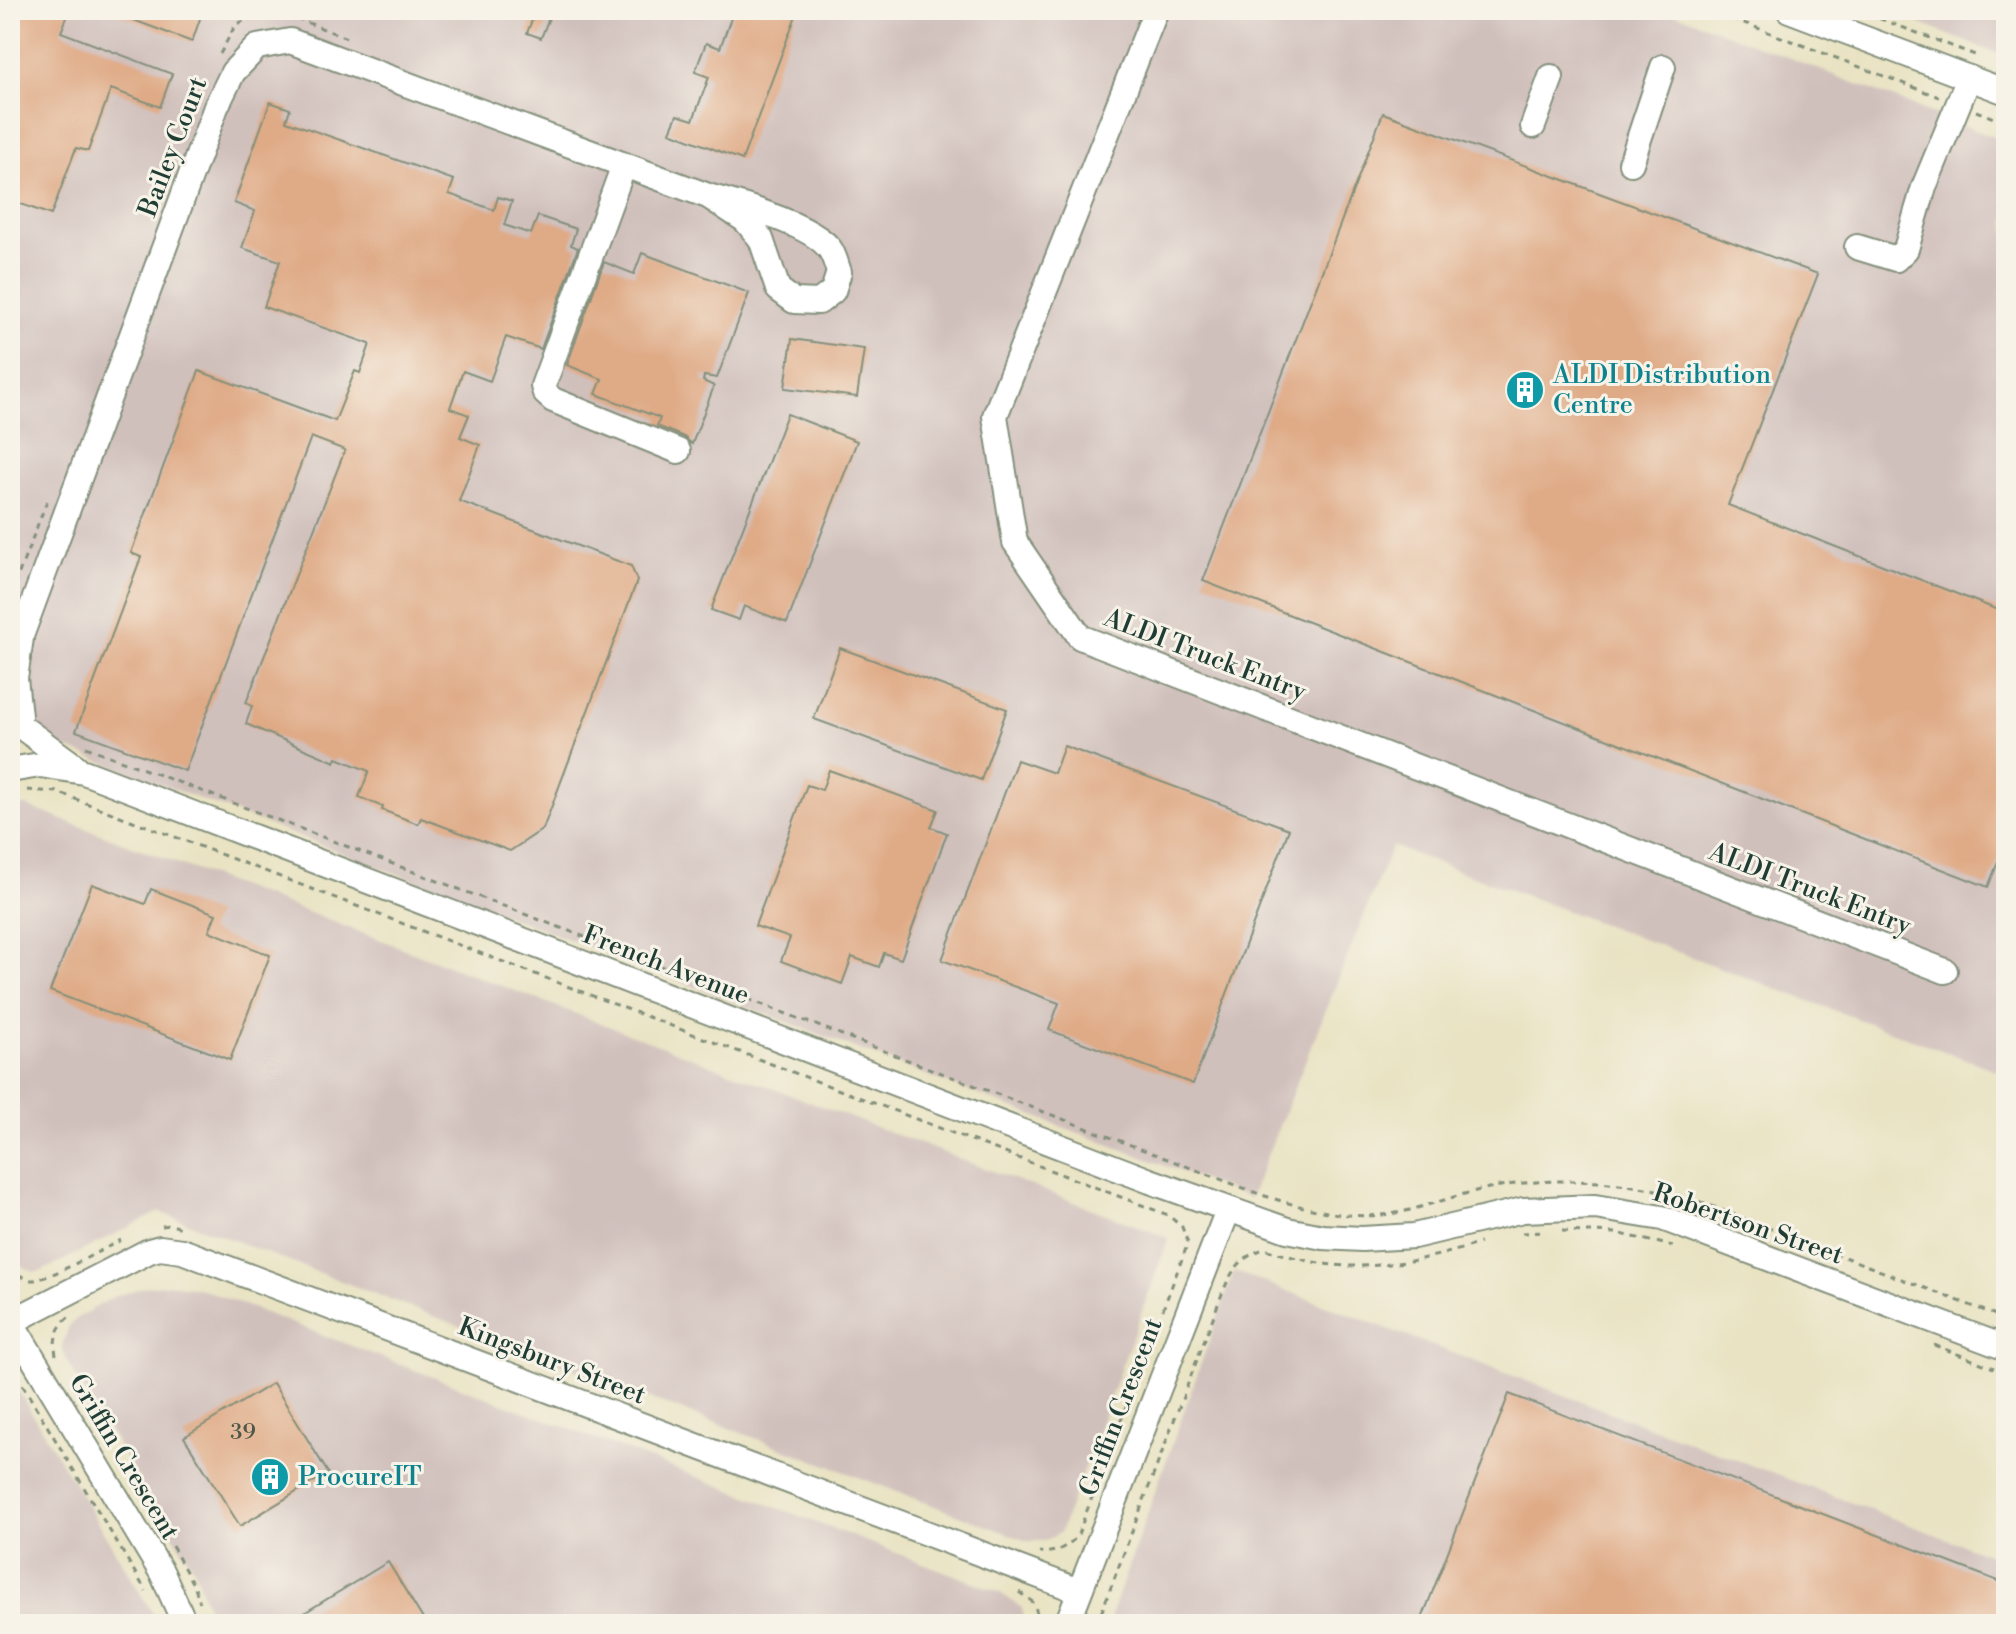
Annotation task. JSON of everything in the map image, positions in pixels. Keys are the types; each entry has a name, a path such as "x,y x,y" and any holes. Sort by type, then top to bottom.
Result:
{"street":[{"name":"ALDI Truck Entry","path":"1156,10 995,416 1015,542 1080,637 1945,971"},
{"path":"1789,10 1972,67 2006,92"},
{"name":"Bailey Court","path":"17,717 16,645 216,107 233,72 257,47 290,41 708,196 743,205 813,234 830,249 839,272 833,291 819,302 794,301 778,289 761,239 745,220 708,196"},
{"path":"1631,163 1663,67"},
{"path":"1857,247 1896,259 1906,249 1924,187 1972,67"},
{"path":"1533,126 1551,77"},
{"path":"624,165 543,386 545,393 553,400 678,451"},
{"path":"12,775 24,741 17,717"},
{"name":"French Avenue","path":"17,717 44,746 84,772"},
{"name":"French Avenue","path":"12,775 40,765 84,772 1228,1210"},
{"name":"Robertson Street","path":"1228,1210 1287,1230 1323,1237 1362,1239 1414,1236 1523,1210 1595,1207 1662,1218 2002,1358"},
{"name":"Griffin Crescent","path":"1067,1624 1228,1210"},
{"name":"Kingsbury Street","path":"10,1321 149,1251 160,1248 182,1251 1079,1591"},
{"name":"Griffin Crescent","path":"10,1321 162,1573 194,1618"}],"path":[{"path":"1710,10 2006,123"},
{"path":"1857,10 1972,67"},
{"path":"217,62 236,24 260,15 293,17 352,40"},
{"path":"10,596 50,492"},
{"path":"85,747 1262,1195"},
{"path":"12,775 1168,1215 1182,1227 1190,1244 1077,1537 1051,1553 1032,1549"},
{"path":"157,1227 171,1225 191,1231"},
{"path":"1519,1233 1616,1233 1683,1249"},
{"path":"10,1267 15,1273 32,1280 47,1276 129,1236"},
{"path":"1097,1624 1232,1269 1238,1263 1263,1249 1326,1264 1393,1264 1454,1252 1480,1243"},
{"path":"1231,1261 1238,1263"},
{"path":"61,1365 55,1352 55,1337 63,1321 71,1316 68,1310"},
{"path":"1930,1343 2002,1358"},
{"path":"10,1364 152,1601"},
{"path":"166,1536 195,1588 194,1618"},
{"path":"1018,1587 1017,1590 1034,1603 1040,1624"}],"shaded area":[{"path":"10,10 1666,10 2006,142 2006,1074 1392,846 1250,1198 10,727"},
{"path":"1884,10 2006,10 2006,57"},
{"path":"10,805 26,806 1169,1238 1060,1533 1045,1541 1027,1541 159,1212 42,1271 34,1272 16,1263 10,1254"},
{"path":"1234,1271 2006,1561 2006,1624 1108,1624"},
{"path":"172,1284 202,1289 999,1592 1022,1608 1024,1624 213,1624 194,1569 68,1364 62,1346 69,1326 115,1296 145,1287"},
{"path":"10,1377 153,1614 156,1624 10,1624"}],"building":[{"path":"10,10 70,10 61,32 172,74 160,107 111,89 88,151 76,148 51,215 10,200"},
{"path":"107,10 203,10 192,42"},
{"path":"536,10 552,10 541,38 527,33"},
{"path":"734,10 798,10 742,160 670,132 677,115 693,120 709,77 695,72 706,43 720,48"},
{"path":"270,102 290,109 286,121 454,180 449,194 494,210 498,197 512,201 504,225 531,234 538,216 576,229 571,245 578,248 541,349 506,337 490,381 463,371 450,408 469,415 460,437 480,445 459,501 631,566 637,581 543,829 510,851 421,818 418,824 382,810 383,807 359,797 369,771 337,758 335,762 246,724 252,706 246,703 345,450 311,437 185,771 76,731 141,557 131,553 199,371 335,421 355,371 360,373 370,344 264,307 280,261 242,248 255,211 234,203"},
{"name":"ALDI Distribution Centre","path":"1383,113 1818,274 1728,505 2006,613 2006,842 1988,887 1203,581"},
{"path":"642,253 749,293 717,378 704,376 703,381 714,386 692,444 684,437 657,426 660,418 596,394 602,379 567,365 604,262 634,274"},
{"path":"792,339 864,349 857,397 785,388"},
{"path":"787,414 857,441 787,623 744,606 739,620 711,610"},
{"path":"840,648 1007,709 981,780 814,719"},
{"path":"1064,746 1289,829 1193,1084 1049,1030 1059,1003 942,960 1017,760 1054,773"},
{"path":"829,770 938,810 931,827 947,833 901,959 884,953 879,967 852,957 842,984 781,961 790,938 755,926 807,785 822,790"},
{"path":"92,884 145,904 151,889 216,914 209,931 270,955 230,1060 50,991"},
{"path":"273,1383 328,1473 240,1526 184,1437"},
{"path":"1509,1394 2006,1584 2006,1624 1420,1624"},
{"path":"388,1562 426,1624 286,1624"}],"place":[{"name":"ALDI Distribution Centre","path":"1525,390"},
{"name":"ProcureIT","path":"270,1477"}]}
